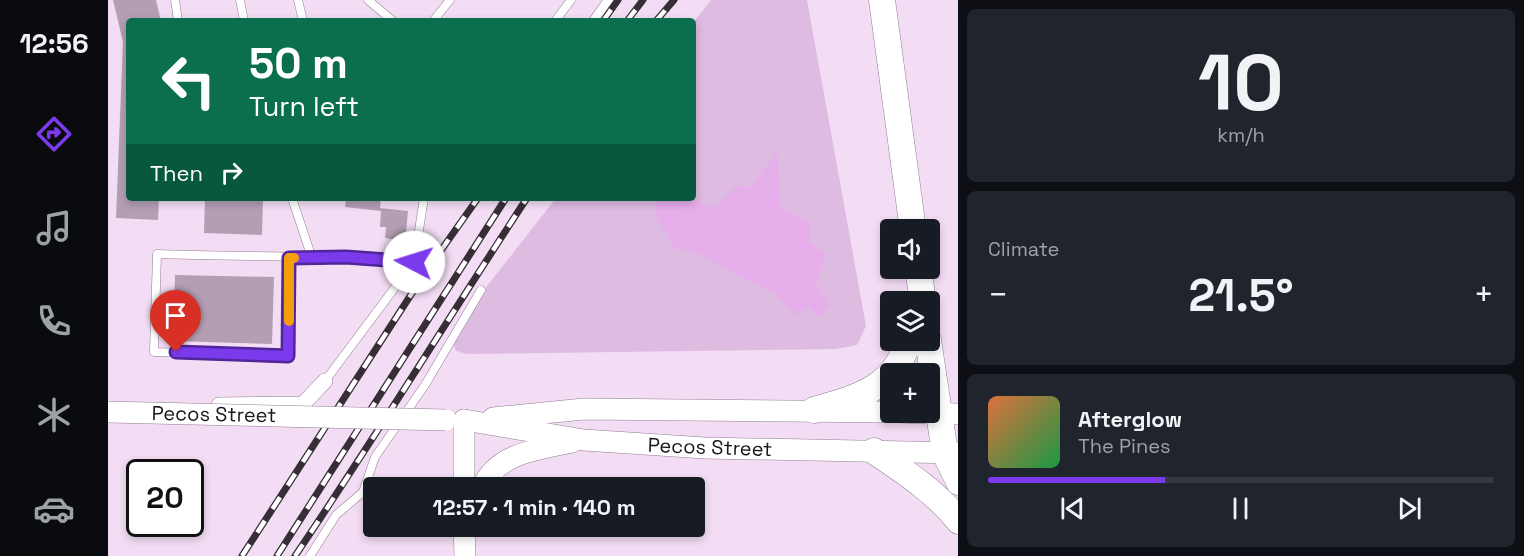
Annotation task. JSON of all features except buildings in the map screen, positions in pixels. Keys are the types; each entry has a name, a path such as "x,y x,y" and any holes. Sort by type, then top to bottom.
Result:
{"highway":[{"path":"882,0 912,219"},
{"path":"814,410 862,395 872,389 893,370 905,351"},
{"path":"931,351 948,414 958,482"},
{"path":"874,451 921,484 951,511 958,521"}],"main road":[{"name":"Pecos Street","path":"108,412 455,420 584,409 880,412"},
{"name":"Pecos Street","path":"455,420 584,440 705,448 952,453"},
{"path":"455,420 463,477"},
{"path":"489,477 501,464 516,456 532,450 584,440"},
{"path":"464,537 465,554"},
{"path":"465,554 469,537"}],"street":[{"path":"599,18 612,0"},
{"path":"108,406 303,404 325,381"}],"lane":[{"path":"175,0 178,18"},
{"path":"240,0 243,18"},
{"path":"297,0 302,18"},
{"path":"368,0 389,18"},
{"path":"435,18 450,0"},
{"path":"557,18 571,0"},
{"path":"293,201 312,258"},
{"path":"325,381 414,262 424,201"},
{"path":"289,258 288,356 154,352 157,254 289,258 346,257 414,262"},
{"path":"310,556 336,515 363,492 375,457 425,385 482,290"}],"shaded area":[{"path":"711,0 807,0 866,326 857,345 836,349 467,354 456,351 452,342 452,331 554,201 696,201 696,19"},
{"path":"777,153 781,208 810,222 810,242 826,254 816,284 830,306 818,317 809,307 797,315 773,292 737,276 704,255 675,248 656,217 654,201 696,200 715,208 737,186 750,187"}],"railway":[{"path":"605,18 618,0"},
{"path":"629,18 643,0"},
{"path":"659,18 674,0"},
{"path":"242,556 425,273 476,201"},
{"path":"277,556 504,201"},
{"path":"295,556 525,201"}],"slow traffic":[{"path":"289,321 289,258 294,258"}],"route":[{"path":"176,352 288,356 289,258 346,257 414,262"}]}
